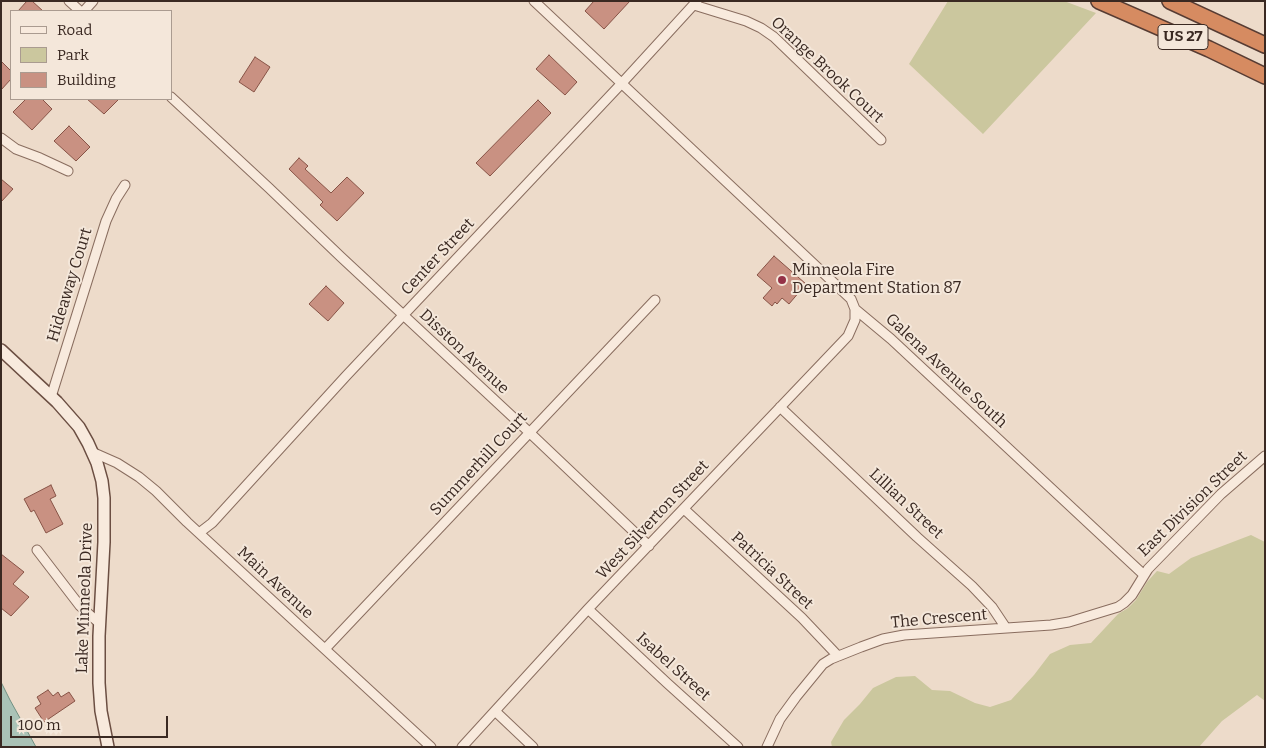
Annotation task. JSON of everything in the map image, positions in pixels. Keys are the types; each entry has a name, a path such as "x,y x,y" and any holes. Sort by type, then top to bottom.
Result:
{"highway":[{"name":"US 27","path":"1100,1 1265,76"},
{"name":"US 27","path":"1170,1 1265,45"}],"street":[{"path":"69,1 79,10"},
{"name":"Galena Avenue South","path":"534,1 851,299 856,309 891,339 1144,575"},
{"name":"Center Street","path":"199,533 212,523 346,376 696,3"},
{"name":"Orange Brook Court","path":"696,3 746,21 774,37 881,140"},
{"name":"Disston Avenue","path":"172,98 649,546"},
{"path":"1,138 16,149 68,171"},
{"name":"Hideaway Court","path":"51,397 106,221 116,199 126,185"},
{"name":"Summerhill Court","path":"325,649 655,300"},
{"name":"West Silverton Street","path":"462,747 588,609 848,336 855,320 856,309"},
{"name":"Lake Minneola Drive","path":"1,350 51,397 79,427 92,452 102,481 104,542 99,623 99,683 101,711 108,747"},
{"name":"Lillian Street","path":"780,407 917,537 972,586 992,607 1006,628"},
{"name":"Main Avenue","path":"92,452 116,463 139,477 156,491 431,747"},
{"name":"East Division Street","path":"1144,575 1221,494 1265,456"},
{"name":"Patricia Street","path":"684,509 802,618 838,656"},
{"path":"37,550 80,606 99,623"},
{"name":"The Crescent","path":"767,747 780,719 796,697 823,664 831,659 883,639 904,635 1051,625 1069,622 1118,607 1132,595 1144,575"},
{"name":"Isabel Street","path":"588,609 738,747"},
{"path":"495,711 533,747"}],"green space":[{"path":"948,1 1064,1 1096,13 983,134 909,64"},
{"path":"1251,535 1265,542 1265,701 1257,695 1222,721 1199,747 832,747 831,742 844,720 873,688 896,677 915,676 932,690 950,691 975,703 990,707 1011,700 1050,654 1070,645 1091,643 1118,614 1136,600 1147,582 1157,571 1169,574 1191,558"}],"shaded area":[{"path":"1,682 10,700 36,747 1,747"}],"building":[{"path":"27,1 32,1 42,10 19,10"},
{"path":"594,1 630,1 604,29 585,11"},
{"path":"549,55 577,82 565,95 536,69"},
{"path":"255,57 270,67 254,92 239,82"},
{"path":"1,61 10,70 10,80 1,90"},
{"path":"25,100 43,100 52,109 32,130 13,112"},
{"path":"88,100 118,100 104,114"},
{"path":"538,100 551,113 490,176 476,163"},
{"path":"69,126 90,147 76,161 54,141"},
{"path":"299,158 308,166 305,169 331,193 347,177 364,193 337,221 320,205 323,202 289,169"},
{"path":"1,179 13,189 1,202"},
{"name":"Minneola Fire Department Station 87","path":"774,256 806,284 789,304 782,298 777,304 775,302 772,306 763,298 772,288 757,275"},
{"path":"326,286 344,303 328,321 309,304"},
{"path":"51,485 56,496 50,499 63,524 46,533 34,510 31,512 24,499"},
{"path":"1,554 24,572 13,584 29,597 11,616 1,608"},
{"path":"48,690 53,696 58,692 61,697 69,692 75,701 44,722 35,708 41,704 37,697"}],"place":[{"name":"Minneola Fire Department Station 87","path":"782,280"}]}
